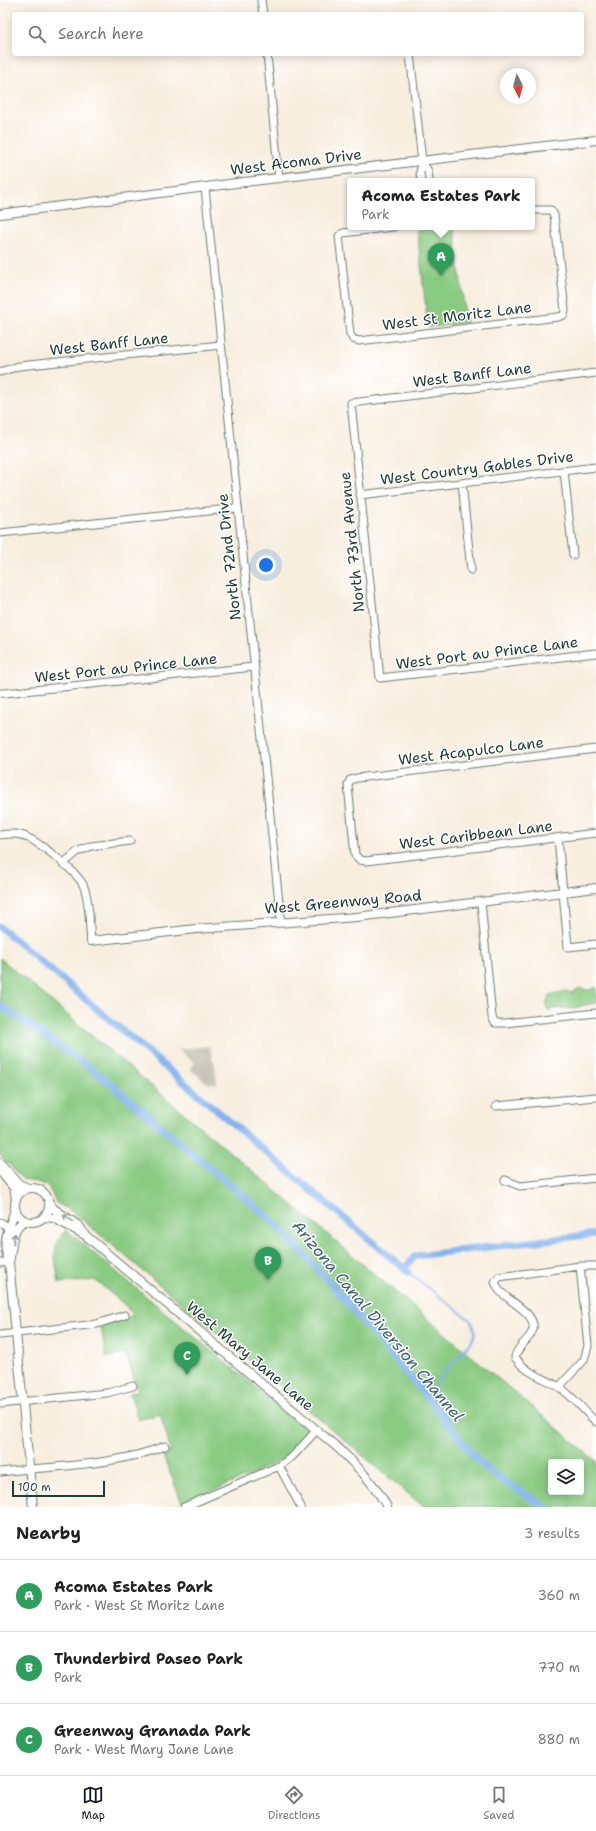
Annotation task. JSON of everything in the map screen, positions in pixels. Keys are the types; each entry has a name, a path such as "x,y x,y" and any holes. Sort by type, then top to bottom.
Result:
{"street":[{"path":"261,0 263,12"},
{"path":"267,56 279,178"},
{"path":"410,56 422,161 421,178"},
{"name":"West Acoma Drive","path":"0,214 279,178 596,140"},
{"path":"422,161 428,171 429,178"},
{"name":"North 72nd Drive","path":"205,188 281,922"},
{"name":"West St Moritz Lane","path":"368,230 343,233 339,236 350,334 353,340 359,341 558,317 564,315 565,310 554,215 551,210 535,210"},
{"name":"West Banff Lane","path":"0,372 18,366 221,345"},
{"name":"West Banff Lane","path":"351,403 596,373"},
{"name":"North 73rd Avenue","path":"351,403 380,678"},
{"name":"West Country Gables Drive","path":"360,495 596,467"},
{"path":"564,471 573,555"},
{"path":"462,483 471,570"},
{"path":"0,533 238,508"},
{"name":"West Port au Prince Lane","path":"380,678 596,654"},
{"name":"West Port au Prince Lane","path":"0,692 5,693 254,667"},
{"name":"West Acapulco Lane","path":"360,860 356,855 355,847 348,786 350,780 596,749"},
{"path":"0,835 13,834 29,838 79,878 84,887 91,941"},
{"name":"West Caribbean Lane","path":"360,860 366,861 596,834"},
{"path":"558,838 568,947 596,944"},
{"path":"63,864 77,852 91,846 130,841"},
{"name":"West Greenway Road","path":"91,941 191,930 357,917 596,888"},
{"path":"481,902 492,1017 495,1023 505,1024 596,1013"},
{"path":"496,1106 596,1097"},
{"path":"0,1163 19,1184 28,1188 40,1189 48,1197 49,1203 47,1213 44,1217 36,1222 25,1221 18,1215 14,1188 0,1171"},
{"path":"505,1180 520,1186 596,1178"},
{"path":"28,1188 21,1192 16,1203 5,1240 5,1252 9,1262 24,1401 33,1507"},
{"name":"West Mary Jane Lane","path":"49,1203 54,1209 79,1226 85,1236"},
{"name":"West Mary Jane Lane","path":"44,1217 54,1218 85,1236 316,1431 356,1465 374,1486 387,1507"},
{"path":"9,1262 16,1230 21,1223 25,1221"},
{"path":"0,1222 8,1227"},
{"path":"0,1263 9,1262"},
{"path":"596,1266 580,1266 499,1277 495,1282 500,1291 529,1316 533,1323 533,1331 516,1352 515,1358 538,1377 560,1387 596,1422"},
{"path":"560,1387 584,1360 588,1346 580,1266"},
{"path":"0,1335 98,1324 125,1315"},
{"path":"0,1404 107,1393 133,1386"},
{"path":"184,1507 279,1466 293,1456 316,1431"},
{"path":"0,1472 124,1459 165,1446"},
{"path":"279,1466 297,1497 301,1507"}],"shaded area":[{"path":"210,1046 215,1065 217,1084 207,1083 190,1069 195,1063 178,1049"}],"green space":[{"path":"417,230 454,230 466,323 428,327"},
{"path":"0,958 596,1461 596,1507 424,1507 73,1212 56,1203 48,1187 41,1183 23,1180 0,1155"},
{"path":"596,987 596,1003 573,1009 547,1009 549,995 566,991 572,993 579,988 589,990"},
{"path":"66,1230 307,1430 308,1435 301,1445 289,1454 257,1472 182,1503 162,1453 171,1451 160,1414 138,1420 130,1393 138,1391 126,1354 106,1358 101,1327 132,1316 126,1306 95,1280 59,1283 55,1255 57,1243"}],"waterway":[{"path":"0,927 408,1272"},
{"name":"Arizona Canal Diversion Channel","path":"0,1005 100,1075 277,1225 330,1283 435,1407 469,1451 490,1472 545,1507"},
{"path":"404,1269 415,1256 596,1234"},
{"path":"408,1272 470,1320 474,1328 474,1337 471,1342 439,1379 434,1392 435,1407"}],"place":[{"name":"Acoma Estates Park","path":"441,276"},
{"name":"Thunderbird Paseo Park","path":"268,1280"},
{"name":"Greenway Granada Park","path":"187,1375"}]}
